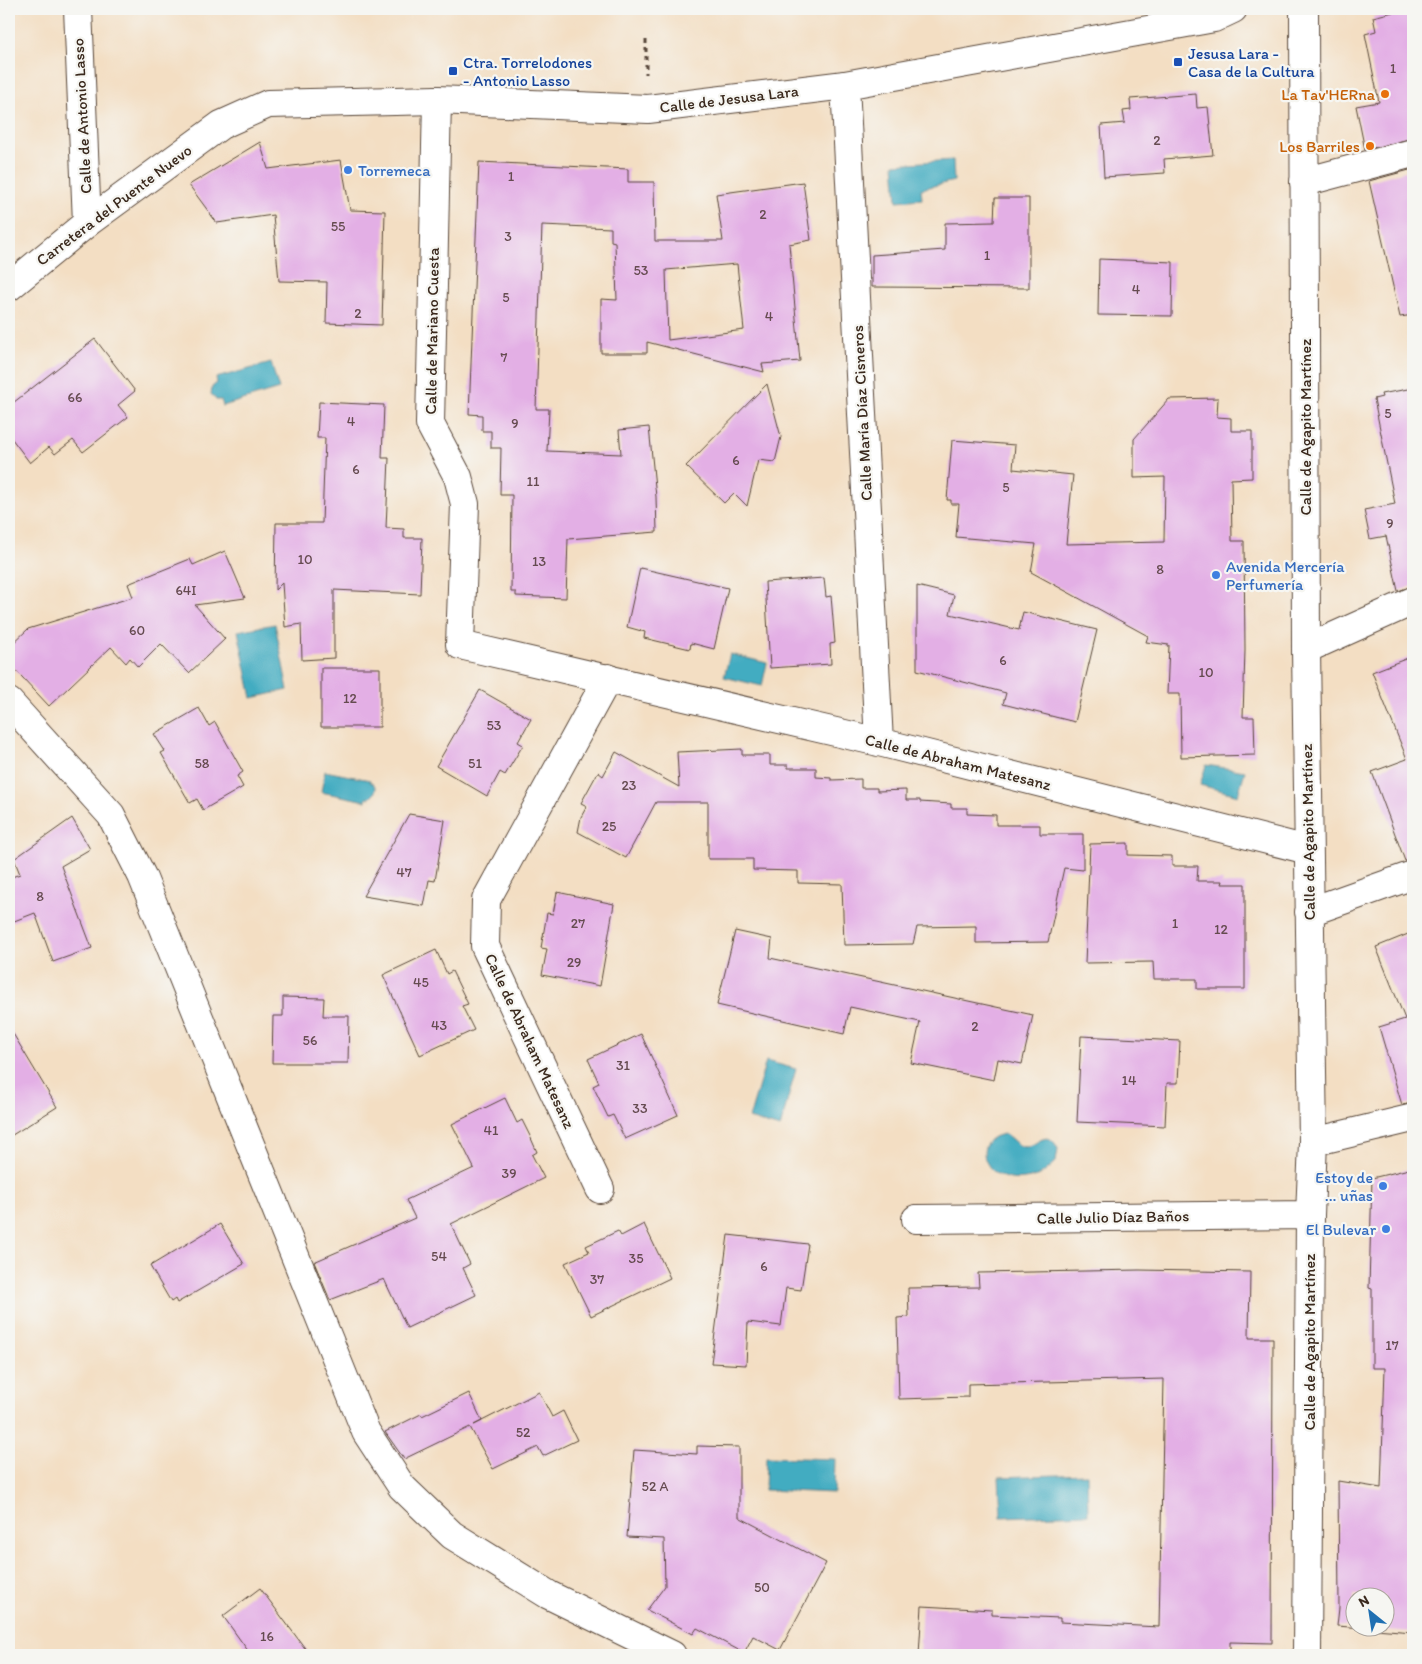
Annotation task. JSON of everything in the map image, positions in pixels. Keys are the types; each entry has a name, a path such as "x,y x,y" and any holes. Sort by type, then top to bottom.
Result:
{"street":[{"name":"Calle de Antonio Lasso","path":"78,9 87,223"},
{"name":"Calle de Jesusa Lara","path":"221,125 268,104 437,100 648,109 844,85 1214,18 1234,9"},
{"name":"Calle de Agapito Martínez","path":"1304,9 1306,649 1313,1142 1310,1215 1307,1655"},
{"name":"Calle María Díaz Cisneros","path":"844,85 879,742"},
{"name":"Calle de Mariano Cuesta","path":"437,100 430,424 458,477 465,504 460,644"},
{"name":"Carretera del Puente Nuevo","path":"9,287 87,223 221,125"},
{"path":"1304,182 1413,153"},
{"path":"1306,649 1413,601"},
{"name":"Calle de Abraham Matesanz","path":"460,644 879,742 1308,850"},
{"name":"Calle de Abraham Matesanz","path":"600,1189 485,946 486,900 608,678"},
{"path":"9,702 112,815 142,876 366,1432 402,1487 452,1536 549,1595 672,1655"},
{"path":"1309,912 1413,875"},
{"path":"1313,1142 1413,1118"},
{"name":"Calle Julio Díaz Baños","path":"916,1219 1310,1215"}],"path":[{"path":"646,40 646,63"}],"water":[{"path":"953,160 954,181 921,189 922,199 897,201 894,164"},
{"path":"271,363 279,389 223,406 221,400 216,400 211,394 212,387 217,383 216,378"},
{"path":"275,624 288,690 252,698 238,631"},
{"path":"730,654 767,663 762,686 724,677"},
{"path":"1206,765 1245,771 1238,795 1200,785"},
{"path":"325,771 370,780 376,788 374,794 370,798 366,798 366,801 321,792"},
{"path":"766,1061 796,1069 780,1128 749,1119"},
{"path":"1005,1134 1017,1144 1025,1147 1042,1139 1050,1139 1058,1149 1056,1162 1040,1175 1019,1180 1005,1178 994,1172 987,1163 984,1154 986,1145 993,1138"},
{"path":"766,1457 835,1459 834,1493 765,1490"},
{"path":"1087,1474 1088,1514 1001,1517 999,1477"}],"building":[{"path":"1405,9 1413,9 1413,138 1365,150 1356,106 1379,102 1365,34 1376,31 1373,17"},
{"path":"1196,94 1197,108 1208,107 1213,155 1164,159 1165,173 1104,177 1101,125 1125,123 1123,111 1131,110 1130,99"},
{"path":"260,142 268,169 341,160 350,210 385,211 382,325 326,323 327,282 279,281 273,215 217,223 189,185"},
{"path":"479,162 628,169 628,182 654,182 655,241 723,241 716,194 803,182 811,240 789,244 800,361 762,364 764,372 647,342 647,353 601,353 601,299 617,300 615,242 611,241 611,228 542,225 536,409 549,409 547,451 621,454 619,430 649,427 656,497 657,532 568,539 566,598 516,596 516,592 511,592 512,495 500,495 501,448 491,448 491,431 482,431 482,415 469,414","holes":["737,264 744,330 668,340 666,270"]},
{"path":"1413,169 1413,315 1400,317 1369,181"},
{"path":"995,198 1029,198 1029,288 872,287 872,255 945,250 945,223 994,222"},
{"path":"1099,259 1173,262 1172,316 1098,315"},
{"path":"95,339 135,391 118,405 128,417 83,452 73,440 55,454 49,447 30,463 9,435 9,406"},
{"path":"767,384 781,437 775,462 758,460 747,506 734,493 724,503 686,466"},
{"path":"1413,388 1413,586 1398,591 1386,536 1370,539 1364,510 1395,504 1374,399 1382,397 1381,394"},
{"path":"1218,398 1217,417 1231,418 1231,431 1252,431 1252,478 1231,479 1232,541 1244,541 1245,650 1243,717 1254,717 1255,755 1181,757 1180,694 1167,694 1169,645 1146,642 1148,636 1031,572 1036,544 956,537 959,504 951,504 951,500 947,500 952,440 1015,445 1013,469 1073,475 1066,544 1164,542 1165,477 1134,478 1134,439 1169,399"},
{"path":"319,402 384,405 382,458 389,458 386,528 404,529 404,538 422,538 420,594 334,590 334,658 302,660 301,624 285,627 282,583 275,590 276,523 322,523 325,438 317,438"},
{"path":"225,551 245,598 195,605 225,639 189,673 161,644 138,667 130,658 126,663 111,647 49,706 9,663 9,647 28,629 133,597 128,584 190,559 193,565"},
{"path":"640,568 728,588 714,649 691,643 690,649 644,638 645,632 627,627"},
{"path":"824,578 826,597 831,596 835,643 830,644 831,664 770,668 765,582"},
{"path":"917,586 954,595 950,614 1019,630 1023,612 1097,630 1075,722 1003,704 1006,693 917,670"},
{"path":"1413,656 1413,860 1405,861 1372,772 1407,759 1372,672"},
{"path":"321,668 380,668 380,727 321,727"},
{"path":"480,690 531,719 518,742 523,745 505,775 500,772 487,796 436,766"},
{"path":"199,708 209,726 215,722 243,772 237,776 243,787 203,810 197,799 190,803 161,753 165,751 154,734"},
{"path":"742,749 742,755 770,755 770,765 788,765 788,768 816,768 816,777 831,778 831,780 861,779 861,788 877,788 877,791 906,790 906,800 951,804 951,808 967,808 967,814 996,815 996,825 1040,825 1040,834 1083,834 1083,870 1064,868 1048,942 976,943 976,926 917,927 913,944 844,945 842,884 798,883 798,871 753,870 753,859 708,859 708,802 656,802 626,858 578,832 581,817 587,806 581,803 598,772 603,776 616,752 679,787 677,752"},
{"path":"409,814 445,820 435,881 429,880 424,906 363,896"},
{"path":"72,818 90,849 61,866 92,948 53,962 35,913 9,923 9,878 20,874 14,859"},
{"path":"1128,843 1128,855 1172,856 1172,866 1198,866 1197,881 1223,881 1222,884 1245,884 1245,989 1197,989 1197,979 1154,979 1153,962 1085,963 1090,844"},
{"path":"557,892 614,904 600,986 542,975 547,949 541,948 547,913 553,914"},
{"path":"735,931 772,939 770,958 1033,1015 1022,1064 998,1059 994,1080 911,1063 920,1022 850,1007 844,1034 717,1005"},
{"path":"1413,932 1413,1103 1402,1105 1379,1027 1405,1019 1376,947"},
{"path":"436,950 447,974 452,971 468,1004 462,1006 474,1030 420,1055 383,975"},
{"path":"283,997 324,998 323,1016 349,1016 348,1063 272,1063 273,1016 283,1016"},
{"path":"9,1027 57,1107 9,1137"},
{"path":"641,1034 678,1115 625,1139 613,1115 608,1117 593,1086 599,1083 588,1059"},
{"path":"1081,1036 1180,1041 1178,1083 1167,1083 1165,1126 1077,1122"},
{"path":"505,1098 517,1123 522,1120 530,1136 537,1152 532,1155 544,1178 451,1224 470,1264 463,1268 476,1295 407,1328 384,1279 330,1300 314,1262 415,1218 406,1200 474,1168 452,1124"},
{"path":"1413,1168 1413,1632 1394,1630 1394,1586 1344,1586 1344,1627 1337,1626 1339,1608 1338,1481 1381,1488 1385,1368 1372,1368 1372,1289 1369,1288 1372,1178"},
{"path":"220,1224 244,1264 177,1303 175,1299 171,1302 150,1266"},
{"path":"644,1224 670,1278 591,1316 565,1263 589,1252 586,1246 618,1231 621,1236"},
{"path":"728,1235 808,1244 801,1290 786,1288 781,1326 748,1322 746,1365 711,1363"},
{"path":"1139,1270 1250,1272 1249,1338 1273,1338 1272,1643 1230,1642 1230,1655 919,1655 922,1606 992,1610 992,1615 1060,1618 1060,1622 1159,1627 1164,1379 968,1384 968,1397 899,1399 897,1318 909,1317 908,1288 979,1287 978,1273"},
{"path":"539,1392 552,1417 563,1411 577,1440 543,1456 538,1447 493,1469 470,1427 404,1459 385,1432 469,1393 482,1421"},
{"path":"697,1446 739,1447 739,1517 826,1563 780,1650 753,1636 744,1653 697,1628 693,1634 647,1610 665,1586 664,1539 627,1537 634,1450 697,1454"},
{"path":"260,1588 310,1655 251,1655 223,1616"}],"place":[{"name":"Jesusa Lara - Casa de la Cultura","path":"1178,62"},
{"name":"Ctra. Torrelodones - Antonio Lasso","path":"453,71"},
{"name":"La Tav'HERna","path":"1385,94"},
{"name":"Los Barriles","path":"1370,146"},
{"name":"Torremeca","path":"348,170"},
{"name":"Avenida Mercería Perfumería","path":"1216,575"},
{"name":"Estoy de ... uñas","path":"1383,1186"},
{"name":"El Bulevar","path":"1386,1229"}]}
